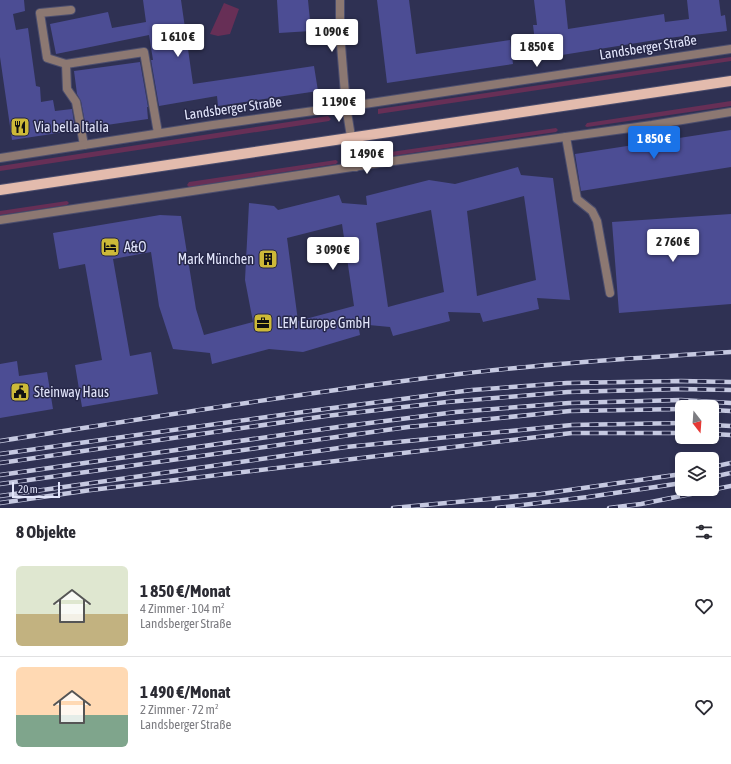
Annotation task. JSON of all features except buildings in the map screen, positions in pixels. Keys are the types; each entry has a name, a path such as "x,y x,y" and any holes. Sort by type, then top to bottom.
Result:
{"main road":[{"path":"0,190 731,81"}],"street":[{"path":"340,0 340,33 346,106 356,167"},
{"path":"71,10 40,13 47,58 66,64 144,52 158,133"},
{"name":"Landsberger Straße","path":"0,158 158,133 731,49"},
{"path":"66,64 67,89 76,102 84,145"},
{"path":"0,220 731,112"},
{"path":"566,137 577,199 592,211 597,220 610,293"}],"shaded area":[{"path":"224,3 239,9 230,34 218,36 210,34"},
{"path":"731,57 731,61 378,114 378,109"},
{"path":"731,101 731,106 587,127 585,126 587,123"},
{"path":"328,116 331,119 329,121 0,171 0,166"},
{"path":"556,128 558,130 556,132 385,157 384,153"},
{"path":"336,160 338,162 336,164 189,187 187,185 189,182"},
{"path":"67,201 69,203 67,205 0,215 0,211"}],"railway":[{"path":"0,441 277,398 443,376 551,365 731,352"},
{"path":"0,454 472,390 567,383 681,381 731,382"},
{"path":"0,463 326,416 447,402 568,392 681,389 731,390"},
{"path":"0,475 338,427 456,412 569,403 681,400 731,403"},
{"path":"0,484 408,427 570,411 675,409"},
{"path":"719,410 731,411"},
{"path":"0,496 346,447 572,425 675,423"},
{"path":"719,425 731,426"},
{"path":"0,503 91,490 572,433 675,433"},
{"path":"719,434 731,435"},
{"path":"719,466 731,463"},
{"path":"719,476 731,473"},
{"path":"393,508 541,494 675,475"},
{"path":"497,508 588,497 675,484"},
{"path":"609,508 641,504 731,486"}],"place":[{"name":"Via bella Italia","path":"20,127"},
{"name":"A&O","path":"110,247"},
{"name":"Mark München","path":"268,259"},
{"name":"LEM Europe GmbH","path":"263,323"},
{"name":"Steinway Haus","path":"20,392"}]}
